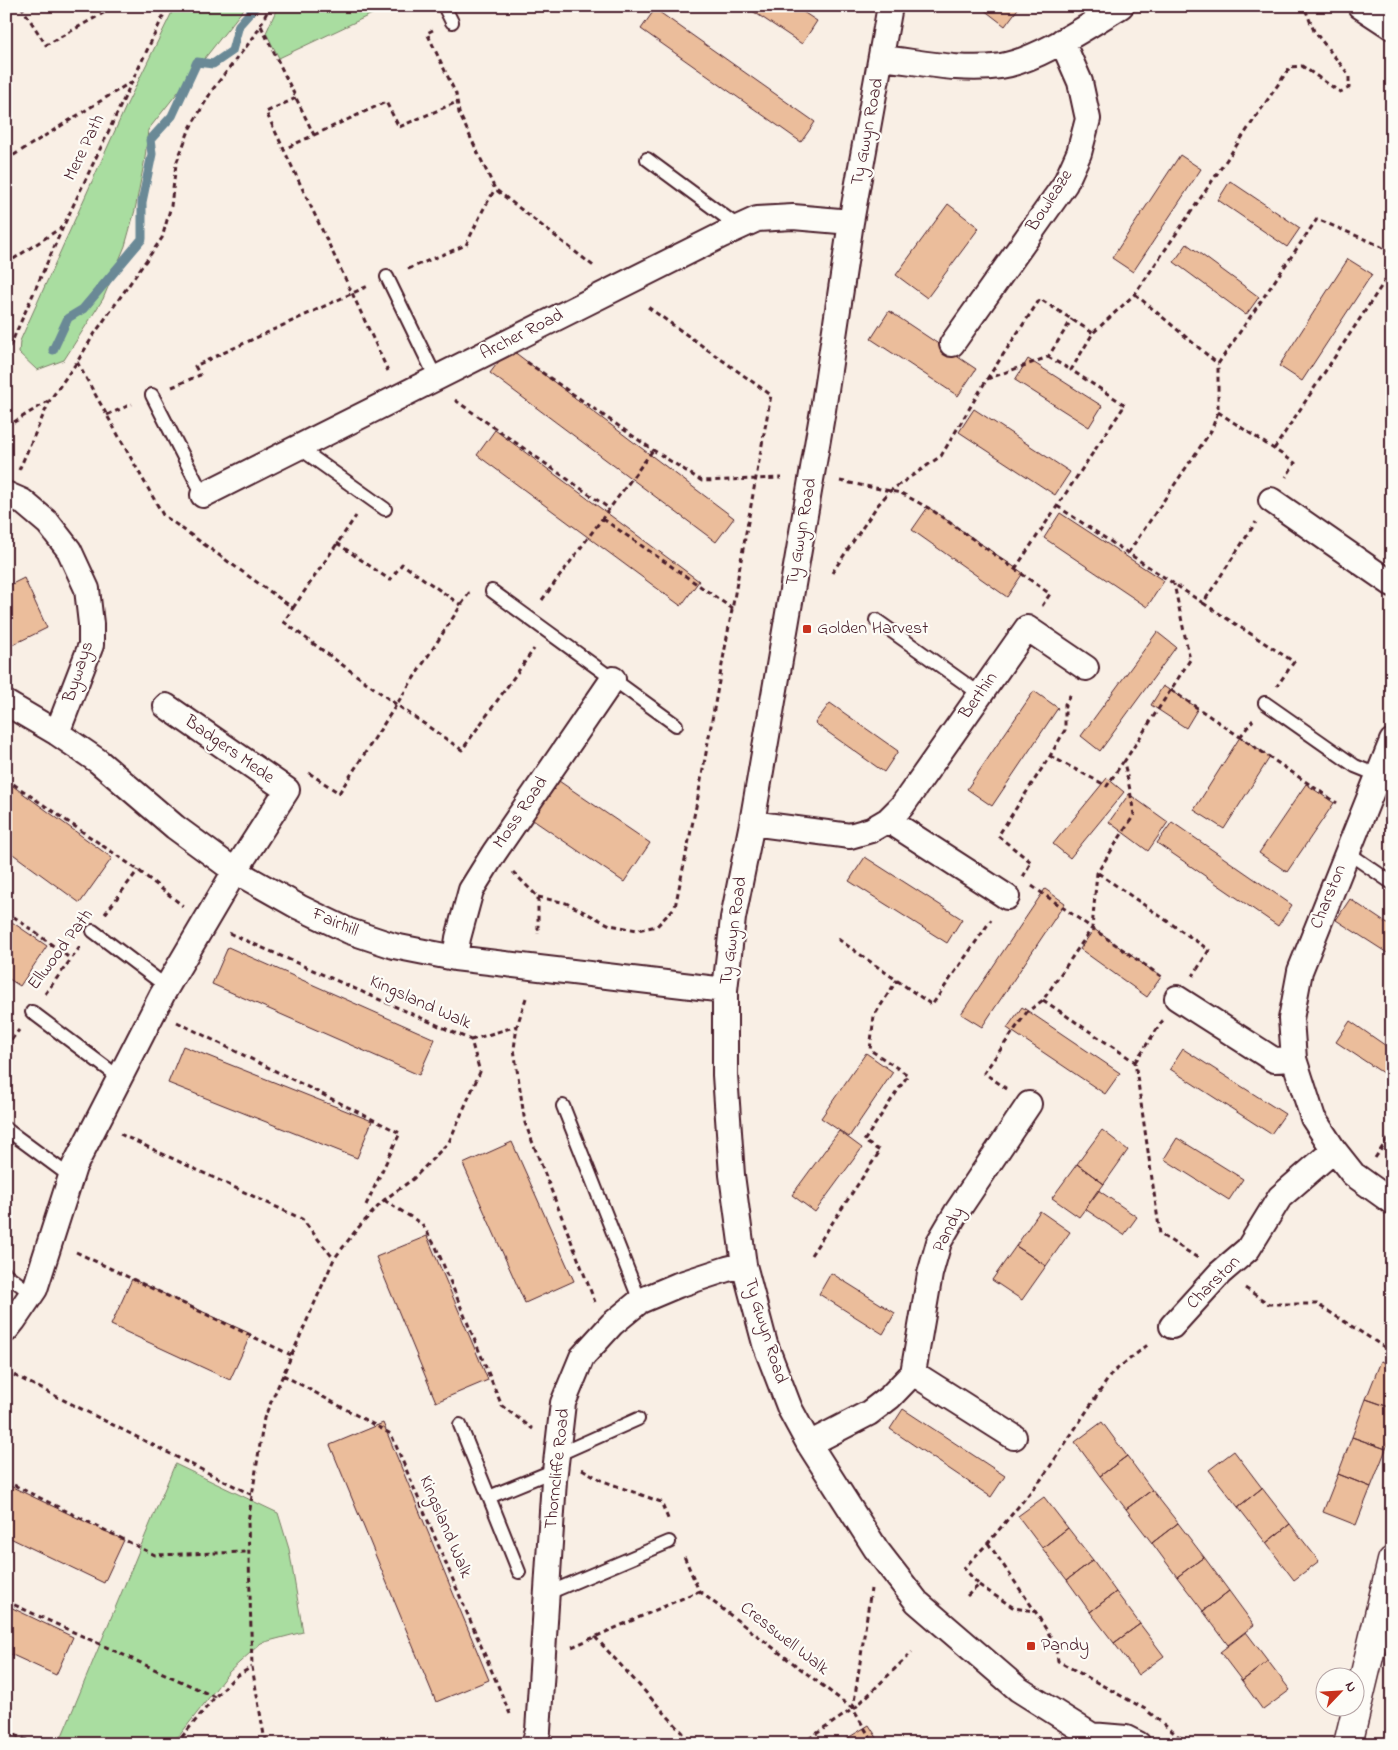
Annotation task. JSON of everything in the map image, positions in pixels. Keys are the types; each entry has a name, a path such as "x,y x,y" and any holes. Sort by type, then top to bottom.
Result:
{"street":[{"name":"Ty Gwyn Road","path":"890,6 851,222 823,410 752,823 733,918 725,990 725,1074 732,1175 744,1266 765,1344 790,1409 808,1444 876,1549 917,1602 1018,1690 1096,1739 1126,1738 1138,1744"},
{"path":"882,58 968,68 1001,66 1026,59 1080,32 1121,6"},
{"path":"1360,6 1392,27"},
{"name":"Bowleaze","path":"952,344 1065,184 1079,153 1088,119 1080,82 1062,41"},
{"name":"Archer Road","path":"203,495 619,286 757,219 792,217 851,222"},
{"name":"Byways","path":"6,494 22,502 48,522 69,550 87,589 91,645 57,733"},
{"path":"1271,500 1392,584"},
{"path":"1027,628 1086,668"},
{"name":"Berthin","path":"752,823 850,836 871,830 888,820 902,806 1027,628"},
{"name":"Moss Road","path":"455,958 458,938 471,890 494,853 613,679"},
{"name":"Fairhill","path":"6,703 57,733 98,761 175,826 235,871 299,907 349,931 394,946 455,958 725,990"},
{"name":"Badgers Mede","path":"6,1330 32,1294 71,1177 154,1010 235,871 287,790 166,706"},
{"name":"Charston","path":"1392,742 1377,775 1300,971 1291,1019 1294,1059 1313,1118 1334,1150 1353,1174 1392,1202"},
{"path":"888,820 1007,897"},
{"path":"1180,995 1274,1060 1294,1059"},
{"name":"Pandy","path":"913,1373 930,1274 939,1242 956,1212 1029,1104"},
{"name":"Charston","path":"1172,1326 1220,1273 1248,1249 1280,1197 1334,1150"},
{"name":"Thorncliffe Road","path":"534,1744 538,1731 546,1594 563,1403 582,1357 606,1330 640,1301 678,1284 727,1269 744,1266"},
{"path":"808,1444 869,1413 890,1397 913,1373 1014,1437"},
{"path":"1348,1744 1392,1561"}],"lane":[{"path":"444,6 452,22"},
{"path":"647,159 739,227"},
{"path":"387,277 436,378"},
{"path":"152,396 203,495"},
{"path":"298,447 385,509"},
{"path":"492,591 676,725"},
{"path":"876,620 980,694"},
{"path":"1265,703 1355,766 1377,775"},
{"path":"1347,852 1392,883"},
{"path":"93,930 167,987"},
{"path":"32,1012 120,1078"},
{"path":"564,1106 640,1301"},
{"path":"6,1129 71,1177"},
{"path":"6,1274 32,1294"},
{"path":"489,1497 557,1458 638,1419"},
{"path":"460,1425 519,1572"},
{"path":"546,1594 669,1542"}],"path":[{"path":"21,6 46,45 116,6"},
{"name":"Mere Path","path":"6,355 63,227 168,6"},
{"path":"18,471 50,400 162,238 171,206 176,164 190,128 213,89 256,34 270,6"},
{"path":"1071,370 1093,333 1135,294 1290,67 1302,66 1340,92 1349,88 1349,75 1314,31 1304,6"},
{"path":"452,22 427,33 456,94 459,114 495,189 619,286 771,396 698,798 675,908 657,926 637,930 610,925 566,903 538,897 494,853"},
{"path":"260,25 314,135"},
{"name":"Mere Path","path":"6,160 132,82"},
{"path":"296,98 266,112 399,396"},
{"path":"284,149 386,102 399,127 457,102"},
{"path":"107,415 200,375 195,366 387,277 466,245 495,189"},
{"path":"1128,553 1211,431 1218,412 1218,364 1317,219 1376,244 1392,253"},
{"path":"6,264 63,227"},
{"path":"1274,449 1392,270"},
{"path":"1135,294 1218,364"},
{"path":"832,572 877,506 890,491 941,456 987,379 1040,299 1093,333"},
{"path":"987,379 1048,357 1072,319"},
{"path":"502,345 653,450 702,480 781,478"},
{"path":"1015,569 1124,405 1048,357"},
{"path":"77,362 163,515 293,608"},
{"path":"436,378 453,398 610,509"},
{"path":"6,427 50,400"},
{"path":"1204,603 1295,463 1218,412"},
{"path":"529,617 653,450"},
{"path":"840,481 900,493 932,510 1050,594 1027,628"},
{"path":"368,497 284,622 462,750 547,631"},
{"path":"1057,506 1294,662 1240,737"},
{"path":"603,519 733,609"},
{"path":"337,543 390,580 402,564 461,605"},
{"path":"1050,756 1107,786 1190,660 1174,584"},
{"path":"287,790 302,768 339,793 469,593 486,600 492,591"},
{"path":"1170,690 1360,819"},
{"path":"1029,1104 984,1073 1027,1012 1043,1000 1092,928 1097,873 1134,815 1124,762"},
{"name":"Kingsland Walk","path":"6,779 138,870 205,923 471,1040 480,1072 448,1142 413,1179 384,1200 357,1229 334,1259 264,1418 248,1522 248,1552 252,1667 264,1735 268,1744"},
{"name":"Ellwood Path","path":"7,1045 138,870"},
{"path":"1097,873 1210,950 1135,1062 1160,1234 1269,1304 1317,1304 1392,1352"},
{"path":"1022,878 1180,995"},
{"path":"538,897 538,934"},
{"path":"6,911 71,959"},
{"path":"811,1255 880,1151 864,1141 908,1076 870,1050 874,1016 897,980"},
{"path":"526,998 517,1026 514,1049 525,1124 606,1330"},
{"path":"1043,1000 1135,1062"},
{"path":"154,1010 400,1133 366,1205"},
{"path":"471,1040 517,1026"},
{"path":"97,1123 302,1219 334,1259"},
{"path":"384,1200 422,1224 436,1248 502,1406 557,1458"},
{"path":"50,1240 291,1356"},
{"path":"1035,1611 1014,1608 978,1585 964,1568 988,1543 1043,1477 1112,1373 1172,1326"},
{"path":"6,1371 252,1495"},
{"name":"Kingsland Walk","path":"283,1375 391,1434 511,1716"},
{"path":"6,1481 155,1555 248,1552"},
{"path":"988,1543 1035,1611 1055,1644 1058,1660 1145,1709 1178,1736 1194,1744"},
{"path":"853,1709 876,1549"},
{"path":"967,1596 978,1585"},
{"name":"Cresswell Walk","path":"699,1591 853,1709 874,1744"},
{"path":"6,1601 215,1697"},
{"path":"595,1637 693,1744"},
{"path":"801,1744 853,1709 912,1652"},
{"path":"171,1744 178,1742 215,1697 235,1677 252,1667"},
{"path":"6,1731 36,1744"}],"green space":[{"path":"175,6 246,6 148,130 145,158 135,210 125,246 103,299 64,360 37,370 19,353 20,341 127,104"},
{"path":"278,6 389,6 279,58 266,33"},
{"path":"175,1464 278,1513 289,1549 303,1632 261,1643 229,1672 179,1736 159,1744 61,1744 59,1743"}],"building":[{"path":"745,6 794,6 817,21 802,44"},
{"path":"979,6 1020,6 1005,26"},
{"path":"655,9 815,122 801,142 641,29"},
{"path":"1180,155 1201,169 1133,272 1112,258"},
{"path":"1230,181 1300,228 1287,247 1218,200"},
{"path":"948,204 979,228 927,298 896,275"},
{"path":"1187,244 1259,297 1246,315 1174,262"},
{"path":"1348,259 1372,274 1302,381 1279,366"},
{"path":"889,311 976,369 958,396 871,339"},
{"path":"509,348 734,518 716,542 490,373"},
{"path":"1028,359 1102,406 1089,427 1015,380"},
{"path":"974,409 1070,472 1055,495 959,432"},
{"path":"495,430 699,581 681,606 477,455"},
{"path":"928,507 1023,573 1007,597 912,530"},
{"path":"1060,513 1164,581 1147,607 1044,538"},
{"path":"24,578 47,628 6,648 6,587"},
{"path":"1157,632 1176,647 1100,751 1081,736"},
{"path":"1163,686 1198,708 1186,728 1151,705"},
{"path":"1034,691 1058,708 992,806 967,789"},
{"path":"830,703 898,751 884,772 815,723"},
{"path":"1240,737 1270,757 1224,829 1194,810"},
{"path":"1107,778 1124,792 1070,858 1053,844"},
{"path":"556,779 650,843 624,882 530,818"},
{"path":"6,781 112,858 80,903 6,849"},
{"path":"1306,784 1334,803 1287,872 1259,853"},
{"path":"1129,794 1168,822 1148,851 1109,822"},
{"path":"1172,822 1292,905 1278,926 1157,843"},
{"path":"865,857 962,919 947,943 849,881"},
{"path":"1045,889 1065,903 982,1027 961,1014"},
{"path":"1350,899 1392,927 1392,956 1336,920"},
{"path":"6,918 47,946 20,986 6,977"},
{"path":"1094,929 1161,977 1147,997 1080,949"},
{"path":"228,947 435,1039 419,1075 212,984"},
{"path":"1022,1007 1120,1073 1105,1094 1007,1028"},
{"path":"1350,1021 1392,1050 1392,1079 1336,1042"},
{"path":"183,1046 372,1121 357,1158 168,1083"},
{"path":"1183,1049 1285,1114 1271,1134 1170,1069"},
{"path":"866,1053 893,1072 849,1137 821,1118"},
{"path":"1102,1130 1128,1150 1104,1184 1077,1164"},
{"path":"839,1131 862,1148 815,1212 792,1195"},
{"path":"1177,1138 1243,1179 1229,1200 1164,1159"},
{"path":"512,1142 574,1281 525,1303 463,1164"},
{"path":"1077,1164 1104,1184 1079,1217 1052,1198"},
{"path":"1098,1190 1137,1217 1124,1235 1085,1209"},
{"path":"1040,1211 1070,1232 1046,1266 1016,1246"},
{"path":"427,1236 488,1380 436,1402 376,1257"},
{"path":"1016,1246 1046,1266 1022,1300 992,1280"},
{"path":"831,1273 895,1313 883,1334 819,1294"},
{"path":"132,1279 251,1334 230,1380 111,1325"},
{"path":"1381,1361 1392,1365 1392,1408 1366,1399"},
{"path":"1366,1399 1392,1408 1392,1433 1386,1449 1352,1437"},
{"path":"903,1409 1005,1476 991,1497 890,1429"},
{"path":"1102,1422 1127,1456 1100,1476 1075,1442"},
{"path":"383,1423 489,1680 436,1702 330,1445"},
{"path":"1352,1437 1386,1449 1371,1487 1338,1474"},
{"path":"1234,1451 1262,1488 1238,1507 1209,1470"},
{"path":"1127,1456 1152,1490 1126,1509 1100,1476"},
{"path":"1338,1474 1371,1487 1356,1525 1323,1512"},
{"path":"6,1484 124,1540 104,1583 6,1536"},
{"path":"1262,1488 1290,1524 1266,1543 1238,1507"},
{"path":"1152,1490 1178,1523 1152,1543 1126,1509"},
{"path":"1044,1497 1068,1528 1042,1548 1018,1516"},
{"path":"1178,1523 1204,1557 1177,1577 1152,1543"},
{"path":"1290,1524 1319,1561 1294,1580 1266,1543"},
{"path":"1068,1528 1093,1560 1067,1580 1042,1548"},
{"path":"1204,1557 1229,1591 1203,1611 1177,1577"},
{"path":"1093,1560 1116,1592 1090,1612 1067,1580"},
{"path":"1229,1591 1254,1625 1228,1645 1203,1611"},
{"path":"1116,1592 1140,1624 1114,1643 1090,1612"},
{"path":"6,1605 73,1637 56,1675 6,1652"},
{"path":"1140,1624 1164,1656 1138,1675 1114,1643"},
{"path":"1246,1632 1268,1661 1242,1681 1220,1652"},
{"path":"1268,1661 1290,1690 1263,1710 1242,1681"},
{"path":"869,1725 881,1744 838,1744"}],"waterway":[{"path":"53,350 68,318 83,309 142,239 142,202 152,154 150,140 172,116 197,62 213,64 232,51 239,25 256,6"}],"place":[{"name":"Golden Harvest","path":"807,629"},
{"name":"Pandy","path":"1031,1646"}]}
